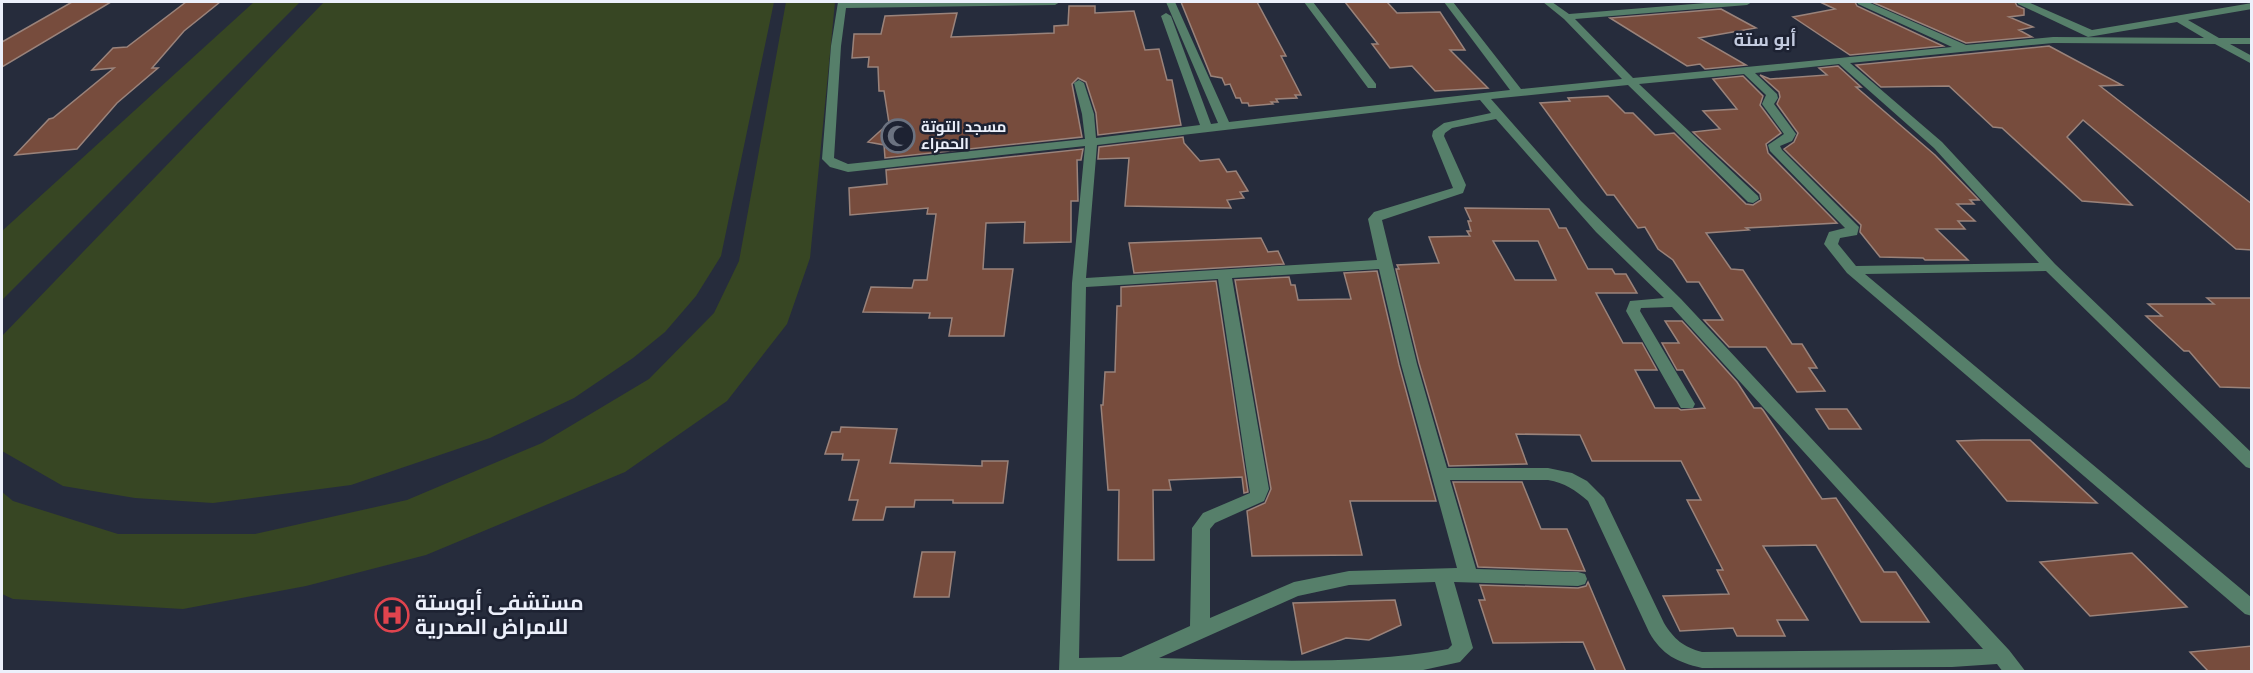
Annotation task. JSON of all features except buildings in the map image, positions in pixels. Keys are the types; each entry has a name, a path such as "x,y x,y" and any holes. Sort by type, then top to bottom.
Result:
{"street":[{"path":"1055,2 841,3 828,159 834,164 860,168 1385,106 2053,40 2252,6"},
{"path":"1161,2 1206,126"},
{"path":"1170,2 1224,124"},
{"path":"1308,2 1372,86"},
{"path":"1448,2 1519,94"},
{"path":"1547,2 1567,17 1752,198"},
{"path":"1567,17 1747,2"},
{"path":"1861,2 1965,49"},
{"path":"2021,2 2090,33"},
{"path":"2176,18 2252,61"},
{"path":"2053,40 2252,41"},
{"path":"1840,60 1938,145 2050,267 2252,463"},
{"path":"1746,70 1771,94 1772,98 1768,104 1790,134 1785,140 1774,145 1776,151 1852,227 1852,232 1834,235 1831,244 1852,270 2252,609"},
{"path":"1079,83 1088,114 1091,142 1079,283 1069,669 1125,664 1249,670 1405,665 1453,656 1462,648 1442,575"},
{"path":"1484,98 1620,248 1676,302 2016,672"},
{"path":"1469,577 1384,264 1375,219 1379,215 1460,190 1460,185 1438,136 1439,130 1448,125 1499,116"},
{"path":"1079,283 1384,264"},
{"path":"1852,270 2050,267"},
{"path":"1200,629 1201,528 1209,518 1258,497 1260,489 1224,273"},
{"path":"1676,302 1635,304 1633,311 1687,404"},
{"path":"1440,474 1548,474 1566,477 1581,485 1595,498 1656,627 1667,646 1679,655 1702,660 1952,659 2002,656"},
{"path":"1125,664 1294,589 1349,578 1442,575 1578,579"}],"green space":[{"path":"254,2 300,2 2,300 2,231"},
{"path":"324,2 774,2 721,256 696,296 665,332 633,358 574,398 490,438 351,485 213,503 135,498 63,486 2,451 2,336"},
{"path":"786,2 835,2 810,258 787,324 727,401 625,472 426,555 306,586 183,609 13,599 2,594 2,492 13,501 118,534 255,534 407,500 542,443 649,379 714,313 739,261"}],"place":[{"name":"مسجد التوتة الحمراء","path":"898,136"},
{"name":"مستشفى أبوستة للامراض الصدرية","path":"392,615"}],"district":[{"name":"أبو ستة","path":"1765,40"}]}
